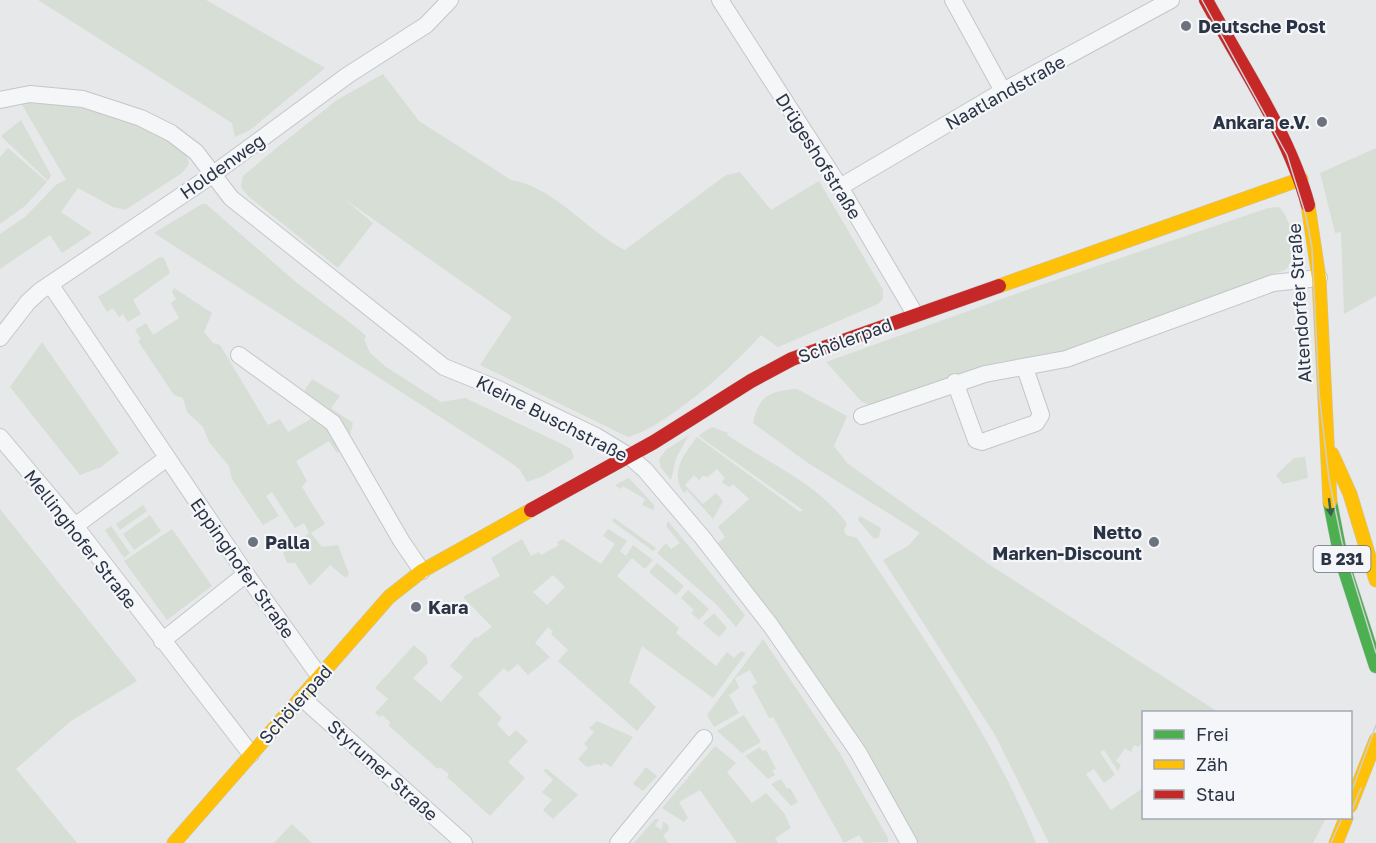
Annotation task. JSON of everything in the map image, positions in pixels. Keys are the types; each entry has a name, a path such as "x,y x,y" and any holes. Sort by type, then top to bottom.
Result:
{"street":[{"name":"Holdenweg","path":"0,338 28,302 50,284 212,175 348,75 426,25 450,0"},
{"name":"Drügeshofstraße","path":"720,0 840,187 915,314"},
{"path":"953,0 1003,91"},
{"name":"Naatlandstraße","path":"840,187 1003,91 1171,0"},
{"name":"Altendorfer Straße","path":"1206,0 1275,123 1301,179 1313,222 1319,278 1323,392 1333,525 1376,666"},
{"path":"0,82 5,98"},
{"name":"Kleine Buschstraße","path":"5,98 44,94 83,99 141,118 171,133 196,152 231,198 444,367 526,403 629,456 645,470 702,537 771,626 858,752 909,843"},
{"name":"Schölerpad","path":"174,843 388,597 422,571 629,456 773,368 915,314 1227,207 1301,179"},
{"path":"862,416 956,382 985,374 1066,360 1273,283 1319,278"},
{"name":"Eppinghofer Straße","path":"50,284 246,574 320,677"},
{"path":"239,355 333,423 402,542 422,571"},
{"path":"956,382 976,440 982,442 1036,423 1041,416 1025,368"},
{"name":"Mellinghofer Straße","path":"0,437 75,526 251,754"},
{"name":"Altendorfer Straße","path":"1329,448 1350,494 1376,580"},
{"path":"75,526 167,458"},
{"path":"162,641 246,574"},
{"name":"Styrumer Straße","path":"302,698 464,843"},
{"path":"618,843 704,738"},
{"path":"1353,800 1376,741"},
{"path":"1336,843 1346,819"}],"shaded area":[{"path":"38,0 206,0 325,68 250,130 235,137 232,123"},
{"path":"383,74 419,121 511,180 542,191 625,250 726,175 740,172 771,210 819,181 883,290 883,299 878,304 778,347 761,335 734,363 680,409 644,431 628,437 480,365 512,317 343,198 373,223 338,268 248,196 241,187 243,176 279,146 337,100"},
{"path":"21,103 87,108 130,121 170,142 187,155 189,164 182,173 125,210 113,207 78,188 61,212 92,233 62,253 50,235 0,269 0,234 25,217 57,184 66,180"},
{"path":"21,120 51,175 48,181 1,136"},
{"path":"8,148 47,182 25,206 0,224 0,157"},
{"path":"1376,148 1376,296 1344,314 1341,232 1335,233 1320,173"},
{"path":"202,204 206,204 297,283 357,328 366,336 364,339 370,353 386,367 441,402 465,398 562,444 571,449 574,458 543,476 527,482 520,470 510,462 154,233"},
{"path":"1279,207 1288,220 1293,248 1290,264 1285,270 1051,356 999,362 871,405 862,402 826,362 1038,286 1268,208"},
{"path":"160,257 164,258 170,273 133,300 141,314 128,322 123,314 119,317 113,308 107,312 98,297"},
{"path":"174,288 212,313 204,332 213,343 220,345 268,425 280,419 288,432 323,412 301,396 312,379 340,396 331,408 353,423 347,447 337,453 329,441 296,461 307,481 302,487 325,524 311,533 322,547 338,545 349,574 346,578 330,565 310,586 295,563 287,563 283,552 309,533 304,523 295,528 272,492 266,496 279,516 263,525 232,479 229,466 209,442 203,427 187,412 183,398 174,395 138,341 141,339 135,330 146,323 153,335 179,318 171,303 176,299 172,292"},
{"path":"42,342 119,453 101,467 80,475 10,387"},
{"path":"797,389 847,416 834,446 847,463 990,565 1216,711 1142,711 1142,742 1138,747 1134,745 1131,752 1125,748 1116,761 1121,765 1118,771 1104,750 1100,752 1115,775 1104,783 1094,769 1086,774 1111,810 1142,789 1142,819 1325,819 1313,843 1049,843 995,735 883,560 908,546 920,533 808,463 753,423 762,400 780,391"},
{"path":"712,427 728,433 727,435 807,485 822,497 847,524 844,530 846,535 857,538 931,649 977,724 999,763 1036,843 917,843 823,689 773,615 718,543 725,537 718,527 749,499 733,484 729,487 722,482 725,478 717,469 708,477 703,476 699,480 694,475 685,485 703,504 716,493 723,501 713,519 687,490 684,493 680,486 678,471 680,464 697,437 800,512 803,510 700,437 699,435"},
{"path":"689,435 676,458 671,480 661,468 659,459 666,450"},
{"path":"1305,457 1308,478 1283,484 1276,475 1294,458"},
{"path":"629,478 654,505 654,510 642,505 645,499 623,486 620,489 615,485"},
{"path":"143,505 147,511 120,530 116,524"},
{"path":"0,509 137,681 71,721 16,769 77,843 0,843"},
{"path":"150,515 161,531 134,550 123,534"},
{"path":"860,516 881,528 879,537 874,539 858,520"},
{"path":"614,518 656,548 653,551 612,521"},
{"path":"668,521 745,615 736,627 717,605 657,553 666,543 671,549 680,543 666,526"},
{"path":"111,526 130,553 124,558 105,530"},
{"path":"172,529 212,586 167,620 124,561"},
{"path":"608,529 627,541 620,551 626,556 633,545 653,560 645,569 632,558 617,576 679,628 676,633 716,666 727,652 734,658 741,651 746,653 713,698 642,646 629,682 656,707 637,731 558,661 568,650 551,634 553,631 548,627 535,643 550,657 528,675 518,664 508,672 504,668 478,694 502,718 497,724 509,737 516,730 528,741 508,762 525,778 490,816 447,777 449,774 440,767 438,769 389,726 390,722 382,715 380,717 375,713 388,699 375,688 414,645 426,656 428,663 413,678 441,702 463,677 450,666 475,637 477,638 492,627 463,597 500,576 491,558 522,539 531,556 539,552 541,555 559,545 557,542 563,539 601,564 615,544 603,536","holes":["553,575 565,587 547,605 533,592"]},
{"path":"657,563 684,586 676,595 649,572"},
{"path":"688,590 709,609 699,620 691,613 694,610 681,598"},
{"path":"714,613 727,628 719,637 703,623"},
{"path":"763,639 839,752 888,838 888,842 864,843 859,835 844,843 773,717 769,718 752,686 757,683 750,670 735,678 739,688 729,695 739,713 714,727 707,715"},
{"path":"744,715 761,742 742,753 717,731"},
{"path":"597,721 633,737 611,767 604,763 601,766 599,764 587,767 578,759 588,748 584,744 594,732 589,728"},
{"path":"715,746 736,763 727,772 752,803 766,793 784,813 791,828 775,838 778,843 737,843 700,790 679,802 688,818 684,822 662,808"},
{"path":"760,747 762,751 766,750 776,769 772,770 775,775 768,779 745,756"},
{"path":"646,767 657,776 643,791 633,784"},
{"path":"547,769 578,795 553,819 543,810 552,800 542,792 553,780 543,770"},
{"path":"781,779 787,789 790,788 798,802 791,806 771,784"},
{"path":"655,819 659,819 655,826 662,830 663,821 668,825 669,830 663,835 668,843 634,843"},
{"path":"292,824 312,843 274,843"}],"tram line":[{"path":"1202,0 1287,155 1306,216 1312,248 1319,393 1329,479 1342,542 1376,653"},
{"path":"1352,791 1376,725"},
{"path":"1352,810 1361,788"},
{"path":"1331,843 1342,819"}],"traffic: fast":[{"path":"1330,502 1341,558 1376,666"}],"traffic: slow":[{"path":"999,286 1301,179"},
{"path":"1308,205 1319,278 1330,502"},
{"path":"1332,454 1350,494 1376,580"},
{"path":"174,843 389,597 422,571 531,510"},
{"path":"1352,801 1376,740"},
{"path":"1336,843 1346,819"}],"traffic: jam":[{"path":"1206,0 1277,126 1300,178 1308,205"},
{"path":"531,510 654,442 751,381 792,359 999,286"}],"place":[{"name":"Deutsche Post","path":"1186,26"},
{"name":"Ankara e.V.","path":"1322,122"},
{"name":"Palla","path":"253,542"},
{"name":"Netto Marken-Discount","path":"1154,542"},
{"name":"Kara","path":"416,607"}]}
